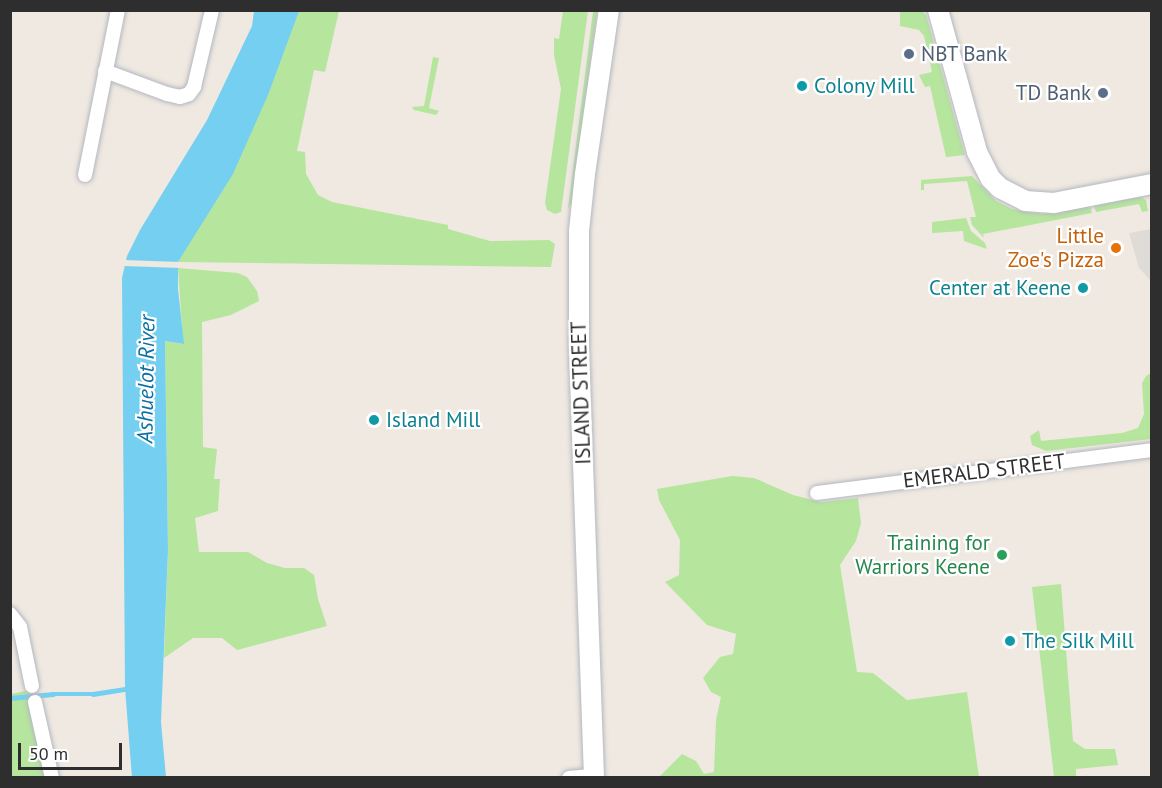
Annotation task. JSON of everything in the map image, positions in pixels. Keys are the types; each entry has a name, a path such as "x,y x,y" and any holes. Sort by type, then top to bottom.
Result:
{"street":[{"path":"85,175 118,10"},
{"path":"105,71 167,94 180,97 189,94 194,87 212,10"},
{"name":"ISLAND STREET","path":"594,777 579,345 579,231 609,10"},
{"path":"938,10 977,152 983,167 1000,188 1025,201 1054,203 1152,184"},
{"name":"EMERALD STREET","path":"817,493 1152,450"},
{"path":"10,614 20,627 32,686"},
{"path":"35,702 52,777"},
{"path":"569,777 594,777"}],"green space":[{"path":"299,10 339,11 325,72 314,70 297,151 305,152 306,174 318,195 332,202 448,225 448,229 490,241 549,240 555,244 551,267 178,262"},
{"path":"563,11 588,11 561,212 555,214 547,210 545,203 561,89 554,55 554,38 559,39"},
{"path":"593,11 597,11 572,202 568,209"},
{"path":"900,11 922,11 926,15 965,155 946,157 930,86 925,87 919,75 932,72 924,36 919,30 900,26"},
{"path":"433,57 439,58 429,108 439,111 436,115 414,110 412,107 424,106"},
{"path":"972,176 996,201 1012,209 1042,214 1090,206 1092,213 983,234 984,238 972,225 970,217 976,217 967,181 924,184 924,190 921,190 921,180"},
{"path":"1141,197 1146,200 1148,211 1142,212 1139,204 1096,212 1094,205"},
{"path":"966,218 971,231 985,243 987,249 964,241 963,231 932,233 932,222"},
{"path":"178,268 238,273 247,277 257,291 259,301 231,315 202,322 203,447 217,449 214,479 220,479 218,511 195,518 199,552 248,552 267,563 285,568 304,568 314,575 318,599 327,626 237,650 222,638 193,638 164,658 168,550 165,341 183,344"},
{"path":"1151,373 1151,439 1046,451 1032,445 1030,436 1039,430 1041,441 1122,433 1138,428 1144,414 1142,383"},
{"path":"732,476 754,478 793,495 821,502 858,498 861,523 856,541 840,565 857,672 873,673 907,700 967,692 979,777 659,777 682,754 696,761 704,774 714,772 716,720 721,697 711,692 703,678 720,657 733,654 736,634 707,625 665,582 679,575 680,540 659,500 657,489"},
{"path":"1061,584 1073,741 1085,749 1115,749 1118,765 1076,769 1076,777 1054,777 1032,587"},
{"path":"30,690 48,777 11,778 11,694"}],"shaded area":[{"path":"1152,229 1151,281 1139,268 1129,233"}],"water":[{"name":"Ashuelot River","path":"254,11 299,11 268,95 233,174 178,262 178,289 184,344 165,341 168,550 161,722 166,777 132,778 125,688 122,278 127,256 140,230 207,120 252,26"}],"pier":[{"path":"123,260 181,262 181,268 123,266"}],"waterway":[{"path":"10,698 53,694 93,694 130,688"}],"place":[{"name":"NBT Bank","path":"909,54"},
{"name":"Colony Mill","path":"802,86"},
{"name":"TD Bank","path":"1103,93"},
{"name":"Little Zoe's Pizza","path":"1116,248"},
{"name":"Center at Keene","path":"1083,288"},
{"name":"Island Mill","path":"374,420"},
{"name":"Training for Warriors Keene","path":"1002,555"},
{"name":"The Silk Mill","path":"1010,641"}]}
